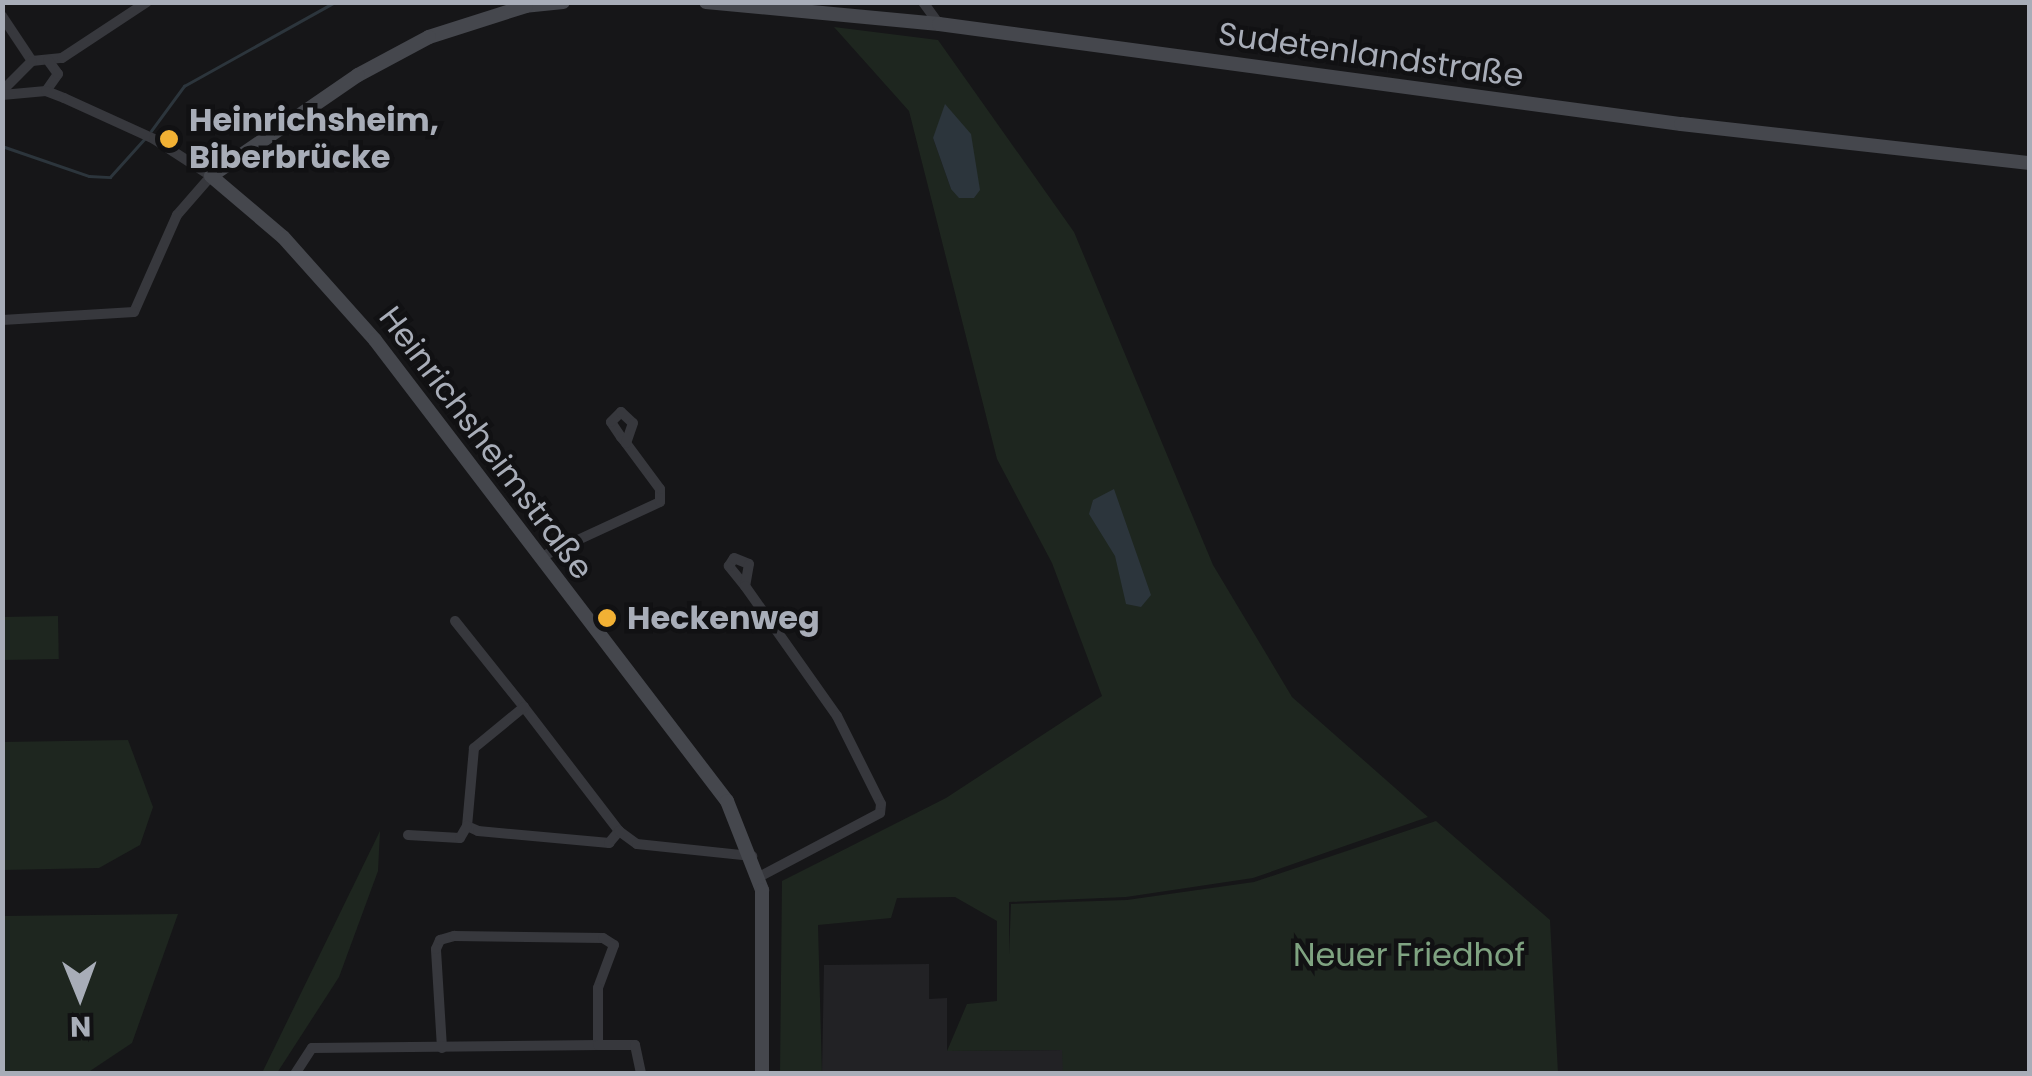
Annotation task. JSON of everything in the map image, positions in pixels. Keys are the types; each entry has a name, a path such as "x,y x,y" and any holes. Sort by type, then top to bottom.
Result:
{"street":[{"path":"2,16 32,62 48,60 82,45 147,2"},
{"path":"2,320 134,312 177,215 211,176 358,75 429,38 526,6 562,2"},
{"name":"Sudetenlandstraße","path":"706,2 939,24 1681,124 2030,164"},
{"path":"922,2 939,24"},
{"path":"24,75 40,91 58,77 82,45"},
{"name":"Heinrichsheimstraße","path":"48,60 81,105"},
{"name":"Heinrichsheimstraße","path":"2,93 24,75 32,62"},
{"name":"Heinrichsheimstraße","path":"2,93 40,91 81,105 154,139 211,176 332,290 542,558 727,801 753,856 760,876 762,1074"},
{"path":"542,558 660,502 660,490 626,443"},
{"path":"745,586 838,716 881,804 880,813 760,876"},
{"path":"454,621 619,831 637,844 753,856"},
{"path":"408,836 460,838 466,826 474,748 524,707"},
{"path":"466,826 521,838 608,843 619,831"},
{"path":"442,1048 436,949 440,940 454,936 602,938 614,945 598,988 598,1045"},
{"path":"295,1074 312,1048 598,1045 635,1046 641,1074"}],"shaded area":[{"path":"945,104 971,134 980,190 974,198 959,198 951,189 933,138"},
{"path":"1114,489 1151,595 1141,607 1126,604 1115,556 1089,514 1093,500"},
{"path":"929,964 929,999 947,998 947,1051 1063,1050 1096,1073 822,1074 824,965"}],"green space":[{"name":"Neuer Friedhof","path":"834,27 938,40 1074,232 1213,565 1292,697 1428,817 1253,878 1126,897 1009,902 1009,955 1011,904 1127,900 1254,882 1436,821 1550,920 1558,1073 1063,1073 1062,1050 947,1051 967,1004 997,1001 997,921 955,897 897,898 891,918 818,925 822,1073 780,1074 782,881 946,798 1102,696 1052,563 997,459 909,111","holes":["970,134 975,163 951,189 933,138"]},
{"path":"58,616 59,659 4,660 3,617"},
{"path":"128,740 153,807 140,845 99,868 3,870 3,742"},
{"path":"380,831 378,871 339,977 277,1073 262,1073"},
{"path":"178,914 132,1043 87,1073 3,1073 3,916"}],"waterway":[{"path":"151,131 184,86 335,2"},
{"path":"2,146 89,176 110,177 146,137"}],"place":[{"name":"Heinrichsheim, Biberbrücke","path":"169,139"},
{"name":"Heckenweg","path":"607,618"}]}
